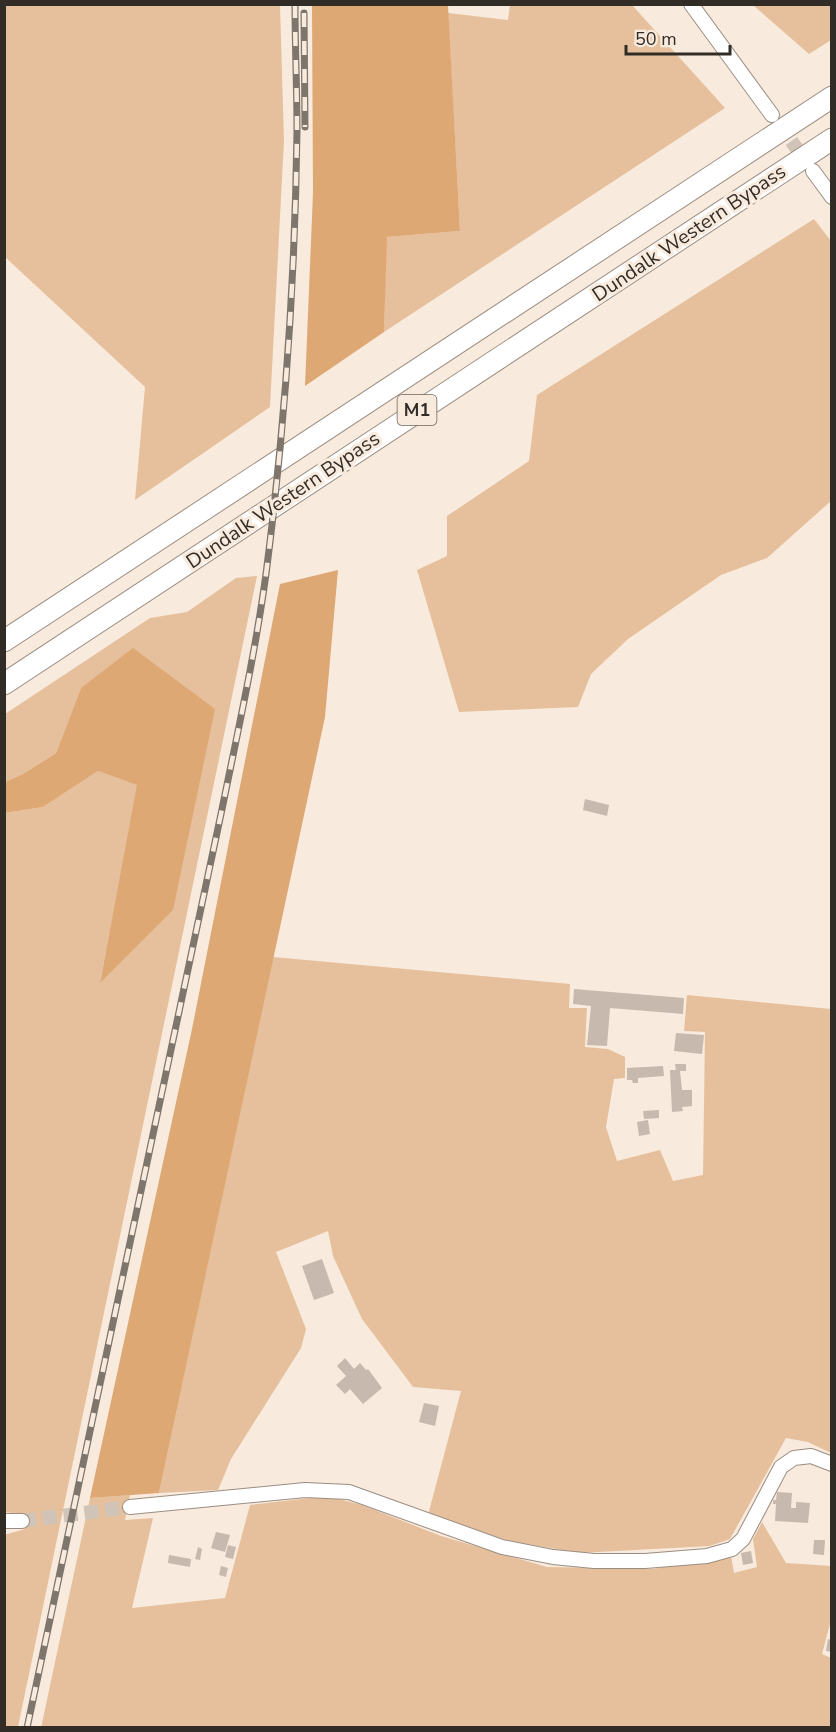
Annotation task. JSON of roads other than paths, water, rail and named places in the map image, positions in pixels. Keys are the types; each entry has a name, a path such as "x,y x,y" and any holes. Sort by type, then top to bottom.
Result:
{"highway":[{"name":"Dundalk Western Bypass","path":"4,641 831,97"},
{"name":"Dundalk Western Bypass","path":"4,684 831,139"},
{"path":"4,628 87,573 206,509"}],"street":[{"path":"691,4 772,115"},
{"path":"813,171 831,197"},
{"path":"130,1507 304,1490 349,1492 502,1547 553,1557 594,1561 645,1561 708,1556 732,1549 743,1539 781,1467 794,1458 811,1456 831,1464"},
{"path":"4,1521 22,1521"}],"tunnel":[{"path":"779,124 808,164"},
{"path":"22,1521 130,1507"}],"railway":[{"path":"27,1728 221,814 262,604 279,464 291,297 297,131 295,4"},
{"path":"304,13 305,127"}]}
